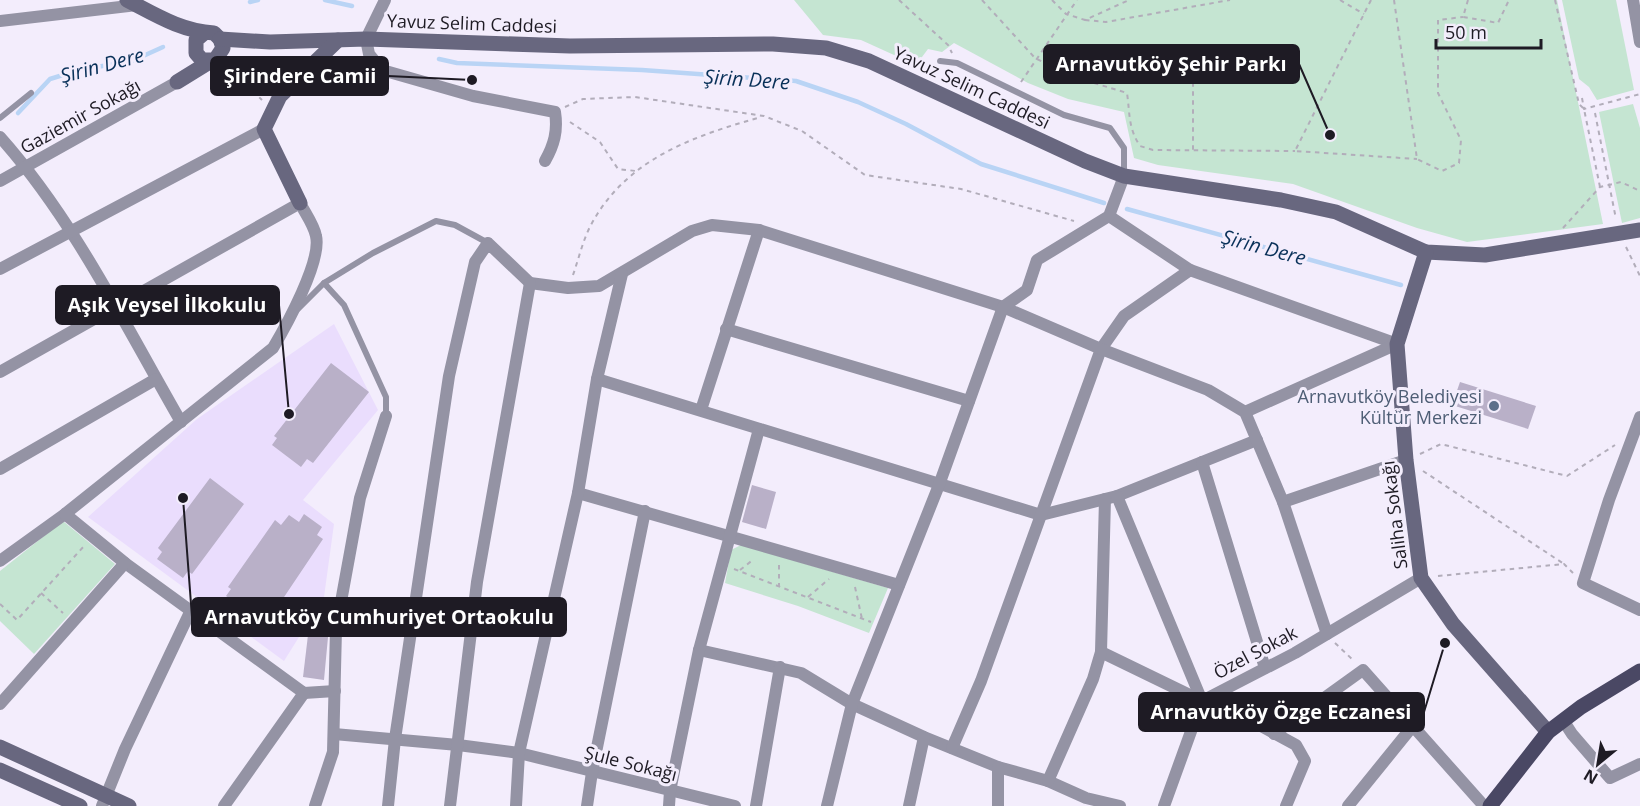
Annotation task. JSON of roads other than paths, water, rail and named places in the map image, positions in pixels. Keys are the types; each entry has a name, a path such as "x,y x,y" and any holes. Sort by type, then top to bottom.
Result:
{"main road":[{"path":"132,3 181,28 197,42 198,57 218,53"},
{"path":"177,82 197,42 214,33 218,53"},
{"name":"Yavuz Selim Caddesi","path":"218,53 270,42 366,39 570,46 773,44 826,48 869,61 1084,161 1125,176 1336,212 1426,252 1485,255 1640,230"},
{"path":"300,203 264,129 280,96 338,40"},
{"path":"177,82 218,53"},
{"name":"Saliha Sokağı","path":"1426,252 1397,344 1406,460 1421,578 1454,624 1548,732"},
{"path":"1490,806 1548,732 1640,671"},
{"path":"0,747 104,801 129,806"},
{"path":"0,787 6,773 80,806"}],"street":[{"path":"386,0 366,39 369,54 382,70 473,96 555,112 557,123 554,146 545,161"},
{"path":"1633,0 1640,42"},
{"path":"0,21 132,3"},
{"name":"Gaziemir Sokağı","path":"0,182 177,82"},
{"path":"0,269 264,129"},
{"path":"0,137 26,166 70,231 181,422"},
{"path":"827,806 852,704 939,485 1003,307 1027,290 1037,260 1109,216 1125,176"},
{"path":"0,372 300,203 317,238 311,265 293,314 273,348 65,514 0,561"},
{"path":"1109,216 1190,270 1397,344"},
{"path":"388,806 395,739 449,376 475,262 488,243 530,283 568,288 599,286 692,231 712,225 759,230 1003,307 1101,349 1208,390 1245,411 1283,502 1326,634"},
{"path":"701,410 759,230"},
{"path":"952,748 981,681 1101,349 1124,316 1190,270"},
{"path":"516,806 519,753 578,493 597,379 622,274"},
{"path":"450,806 477,582 530,283"},
{"path":"726,329 969,401"},
{"path":"1245,411 1397,344"},
{"path":"0,469 156,379"},
{"path":"597,379 1041,515 1111,498 1257,440"},
{"path":"315,806 333,752 336,629 360,498 386,416"},
{"path":"1640,417 1638,432 1609,500 1583,583 1640,610"},
{"path":"669,806 670,791 699,650 759,429"},
{"path":"1283,502 1406,460"},
{"path":"1202,462 1265,668"},
{"path":"578,493 729,534 899,585"},
{"path":"1048,781 1093,679 1101,652 1111,498"},
{"path":"1111,498 1202,700"},
{"path":"587,806 645,511"},
{"path":"65,514 125,563 304,693 334,691"},
{"path":"0,704 125,563"},
{"name":"Özel Sokak","path":"1164,806 1202,700 1265,668 1421,578"},
{"path":"104,801 191,610"},
{"path":"699,650 801,673 852,704 924,737 998,767 1048,781 1086,798 1120,806"},
{"path":"1101,652 1202,700 1239,714 1296,745 1305,761 1286,806"},
{"path":"756,806 780,667"},
{"path":"1274,734 1363,670 1484,806"},
{"path":"224,806 304,693"},
{"path":"1563,720 1572,734 1610,778 1640,764"},
{"path":"1348,806 1412,727"},
{"name":"Şule Sokağı","path":"333,734 519,753 735,806"},
{"path":"909,806 924,737"},
{"path":"998,767 998,806"}],"lane":[{"path":"940,61 957,63 1064,115 1110,128 1124,148 1125,176"},
{"path":"0,117 31,93"},
{"path":"293,314 324,283 373,253 436,221 455,225 488,243"},
{"path":"324,283 344,305 386,397 386,416"}],"waterway":[{"name":"Şirin Dere","path":"250,2 258,0"},
{"name":"Şirin Dere","path":"325,0 352,6"},
{"name":"Şirin Dere","path":"18,113 50,79 79,70 132,61 163,47"},
{"name":"Şirin Dere","path":"439,59 457,63 642,70 796,81 858,102 906,124 981,164 1104,203"},
{"name":"Şirin Dere","path":"1127,209 1401,285"}],"place":[{"name":"Şirindere Camii","path":"472,80"},
{"name":"Arnavutköy Şehir Parkı","path":"1330,135"},
{"name":"Arnavutköy Belediyesi Kültür Merkezi","path":"1494,406"},
{"name":"Aşık Veysel İlkokulu","path":"289,414"},
{"name":"Arnavutköy Cumhuriyet Ortaokulu","path":"183,498"},
{"name":"Arnavutköy Özge Eczanesi","path":"1445,643"}]}
